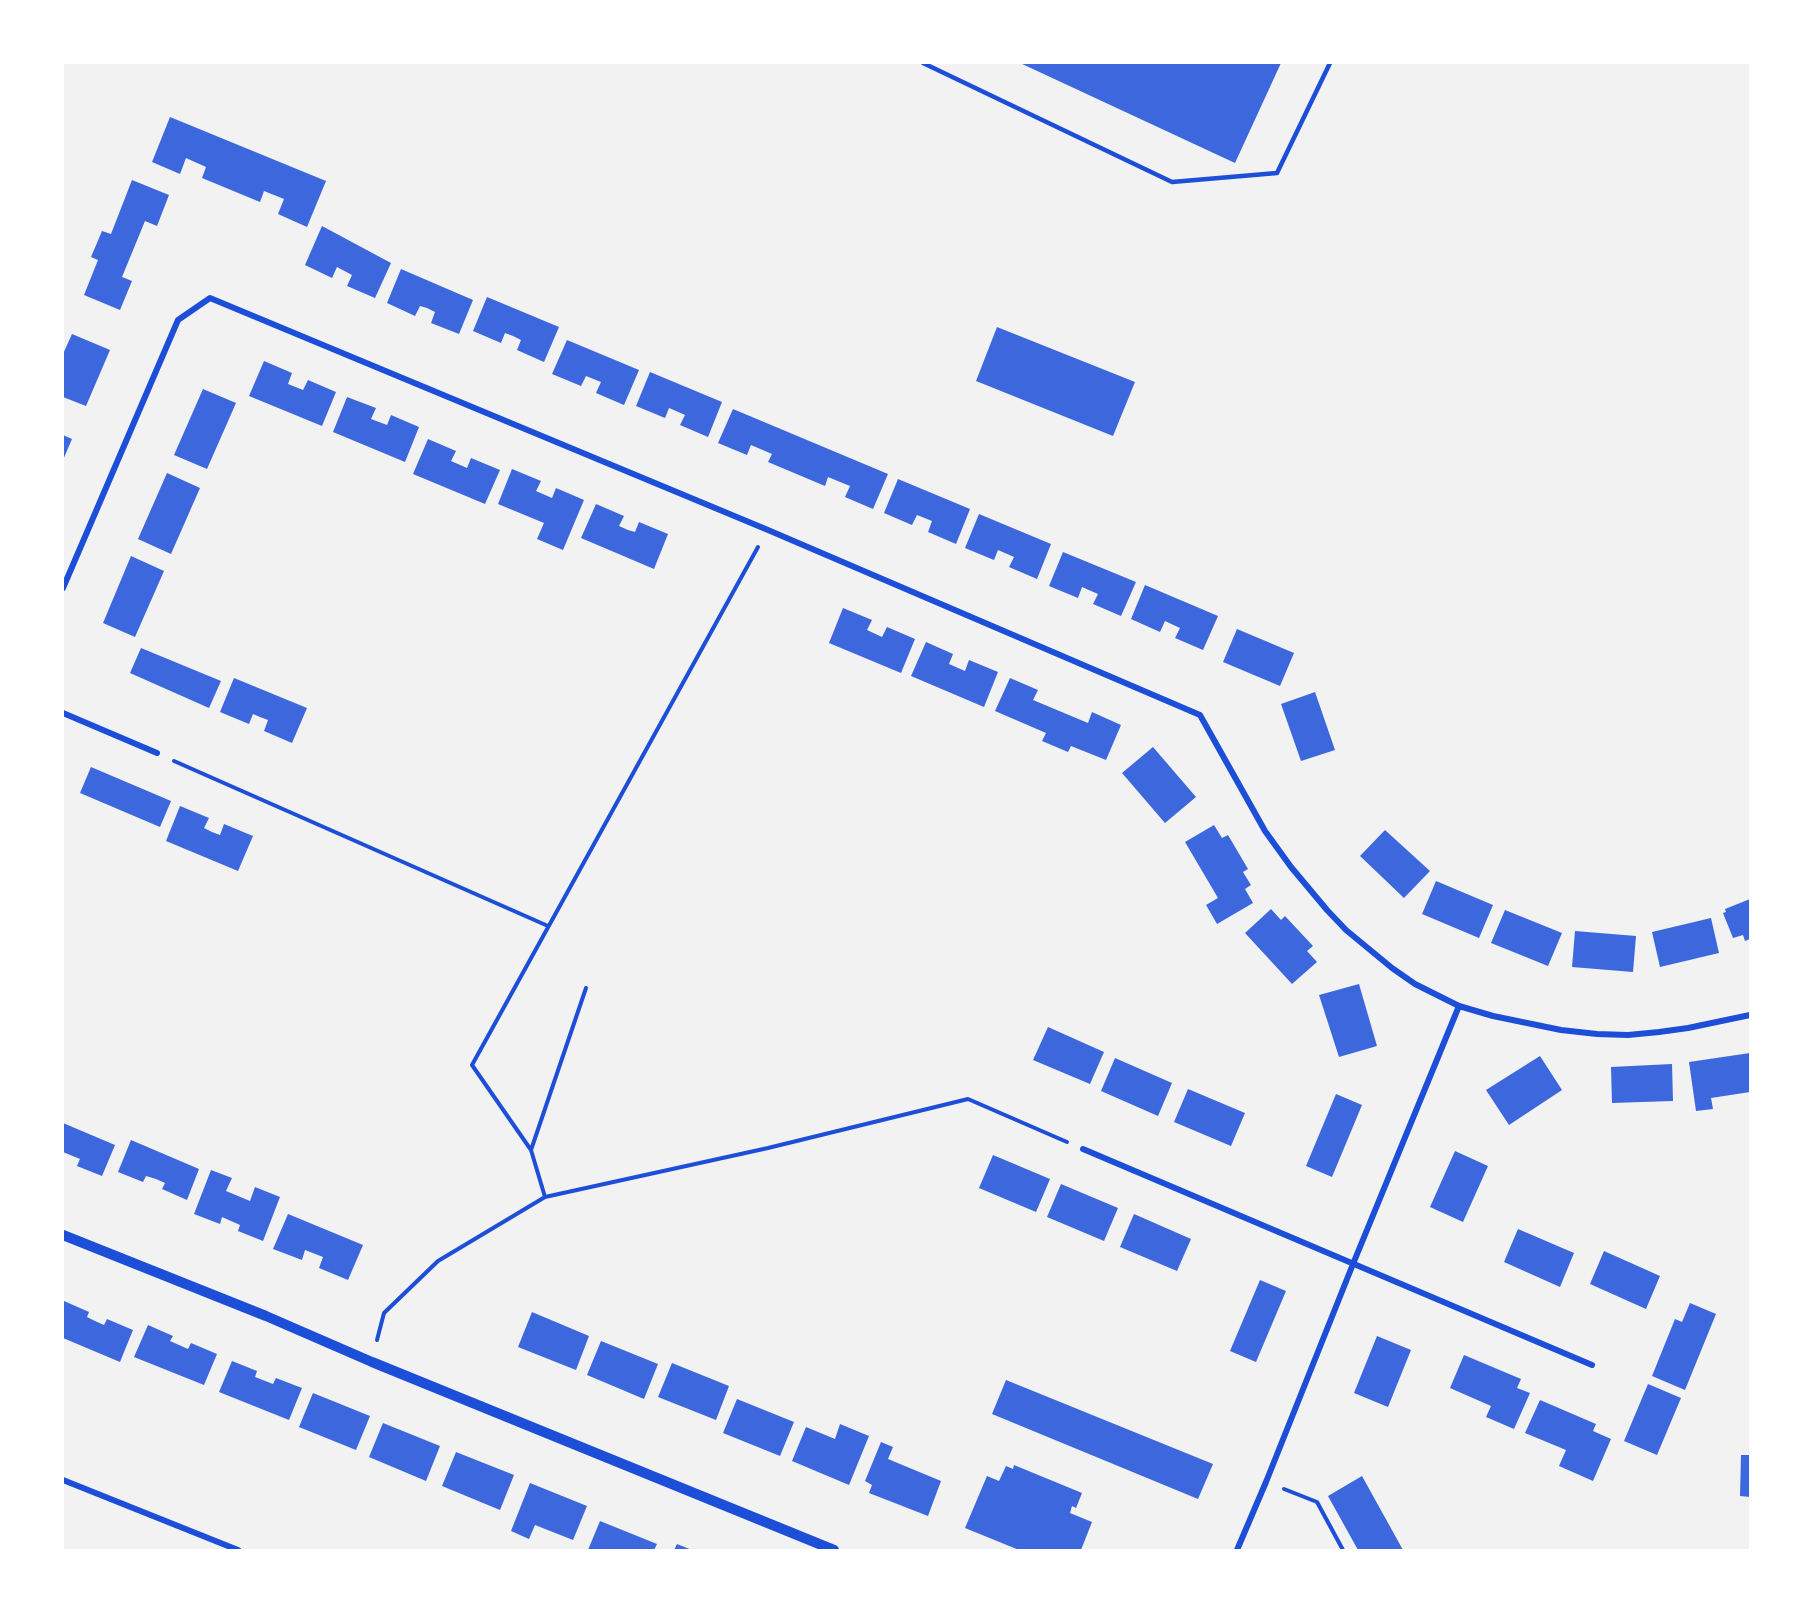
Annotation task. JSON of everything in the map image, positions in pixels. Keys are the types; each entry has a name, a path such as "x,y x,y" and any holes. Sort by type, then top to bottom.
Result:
{"street":[{"path":"63,588 178,320 210,298 768,530 1200,716 1265,831 1308,890 1346,930 1392,968 1415,984 1459,1006 1493,1016 1562,1030 1628,1035 1688,1028 1750,1015"},
{"path":"63,713 157,753"},
{"path":"1237,1550 1459,1006"},
{"path":"1083,1149 1592,1365"},
{"path":"63,1235 834,1550"},
{"path":"63,1480 238,1550"}],"lane":[{"path":"923,63 1172,182 1277,173 1330,63"}],"path":[{"path":"545,1197 531,1150 472,1065 768,530"},
{"path":"157,753 548,926"},
{"path":"531,1150 586,988"},
{"path":"372,1362 384,1313 438,1261 545,1197 768,1148 968,1099 1083,1149"},
{"path":"1266,1482 1317,1502 1343,1550"}],"building":[{"path":"1020,63 1281,63 1235,163"},
{"path":"170,117 326,181 307,227 278,214 284,199 264,191 260,202 202,178 206,167 186,158 180,174 152,162"},
{"path":"132,180 169,195 157,226 145,221 122,277 132,281 120,310 84,295 98,260 91,257 102,231 111,234"},
{"path":"322,226 391,263 375,298 347,286 352,275 337,267 332,278 305,265"},
{"path":"401,269 473,300 459,334 431,323 435,312 427,308 420,306 415,316 387,303"},
{"path":"487,297 559,327 544,362 517,350 521,340 513,336 505,333 501,343 473,331"},
{"path":"997,327 1135,382 1113,436 976,381"},
{"path":"72,334 110,350 86,406 63,397 63,354"},
{"path":"567,340 639,370 624,405 596,393 601,382 586,376 581,386 552,374"},
{"path":"264,361 292,373 288,384 303,390 308,380 336,392 322,426 249,396"},
{"path":"650,372 722,402 708,437 680,425 685,415 676,411 669,408 665,418 636,406"},
{"path":"203,389 236,403 207,469 174,455"},
{"path":"347,397 376,408 371,419 387,425 391,415 419,427 405,462 333,432"},
{"path":"733,409 888,474 873,509 845,497 850,486 828,477 825,486 768,462 772,454 751,445 747,455 718,443"},
{"path":"63,435 72,439 63,460"},
{"path":"428,439 456,451 451,461 467,468 471,458 500,470 485,504 413,474"},
{"path":"512,469 541,481 536,491 552,498 556,488 584,500 563,550 537,539 544,523 498,504"},
{"path":"167,473 200,488 171,554 138,539"},
{"path":"898,479 970,509 956,544 928,532 932,521 917,515 912,525 884,513"},
{"path":"596,504 624,516 619,526 628,530 635,532 639,522 668,534 654,569 581,538"},
{"path":"979,514 1051,544 1037,579 1009,567 1014,557 998,550 994,560 965,548"},
{"path":"1063,552 1136,582 1121,616 1093,604 1098,594 1082,587 1078,598 1049,586"},
{"path":"131,556 164,571 135,637 103,623"},
{"path":"1145,585 1218,616 1203,650 1175,638 1180,628 1165,621 1160,632 1131,619"},
{"path":"843,608 872,620 867,630 882,637 887,627 915,639 901,673 829,643"},
{"path":"1237,629 1294,653 1280,686 1223,662"},
{"path":"926,642 953,654 949,664 965,671 969,660 998,672 984,707 911,676"},
{"path":"141,648 221,681 209,708 130,673"},
{"path":"234,678 307,708 292,743 264,731 268,720 253,714 249,724 220,712"},
{"path":"1010,678 1038,690 1033,700 1088,723 1092,712 1121,725 1106,760 1071,746 1068,752 1042,741 1046,733 995,711"},
{"path":"1315,692 1335,750 1301,761 1281,704"},
{"path":"1153,747 1196,797 1165,823 1122,773"},
{"path":"91,767 171,801 160,827 80,793"},
{"path":"180,806 209,818 204,828 212,832 220,835 224,824 253,836 238,871 166,841"},
{"path":"1214,825 1222,838 1228,835 1248,869 1243,872 1251,885 1245,889 1253,903 1217,924 1206,905 1218,898 1185,842"},
{"path":"1385,830 1430,871 1404,898 1360,856"},
{"path":"1436,881 1493,905 1479,938 1422,914"},
{"path":"1750,899 1750,939 1745,941 1743,935 1733,938 1723,913 1726,912 1725,909"},
{"path":"1271,909 1281,920 1285,916 1313,946 1307,951 1317,962 1292,984 1245,933"},
{"path":"1505,910 1562,933 1548,966 1491,943"},
{"path":"1711,918 1719,953 1660,967 1652,932"},
{"path":"1575,931 1636,936 1633,972 1572,967"},
{"path":"1359,984 1377,1046 1339,1057 1319,995"},
{"path":"1048,1027 1104,1052 1090,1084 1033,1060"},
{"path":"1750,1053 1750,1092 1711,1098 1713,1109 1696,1111 1689,1062"},
{"path":"1540,1056 1562,1090 1509,1125 1486,1090"},
{"path":"1115,1058 1172,1083 1158,1116 1101,1091"},
{"path":"1672,1064 1673,1101 1612,1103 1611,1067"},
{"path":"1188,1089 1245,1113 1231,1146 1174,1122"},
{"path":"1336,1094 1362,1105 1332,1177 1306,1166"},
{"path":"63,1123 115,1145 102,1176 77,1166 80,1159 63,1152"},
{"path":"131,1140 199,1169 187,1200 162,1189 165,1183 156,1179 146,1176 143,1182 118,1172"},
{"path":"1455,1151 1488,1166 1463,1222 1430,1207"},
{"path":"993,1155 1050,1179 1036,1212 979,1188"},
{"path":"211,1170 232,1178 226,1191 250,1201 255,1187 280,1197 263,1241 238,1231 240,1225 222,1217 220,1224 194,1214"},
{"path":"1061,1184 1118,1208 1104,1241 1047,1217"},
{"path":"288,1214 363,1245 348,1280 319,1268 323,1257 305,1250 302,1260 273,1249"},
{"path":"1134,1214 1191,1239 1177,1271 1120,1247"},
{"path":"1518,1229 1574,1253 1560,1287 1504,1262"},
{"path":"1604,1251 1660,1276 1646,1309 1590,1284"},
{"path":"1260,1280 1286,1291 1256,1362 1230,1351"},
{"path":"64,1301 89,1312 87,1317 104,1325 107,1319 133,1330 120,1362 63,1338"},
{"path":"1690,1303 1716,1314 1685,1390 1652,1376 1675,1319 1682,1322"},
{"path":"532,1312 589,1336 576,1370 518,1347"},
{"path":"148,1325 173,1336 170,1341 188,1349 191,1343 217,1354 204,1385 134,1357"},
{"path":"1377,1336 1411,1350 1388,1407 1354,1393"},
{"path":"601,1341 658,1364 644,1399 587,1375"},
{"path":"1464,1355 1521,1379 1517,1388 1530,1393 1514,1429 1486,1417 1491,1406 1450,1388"},
{"path":"232,1361 257,1371 255,1377 273,1384 276,1378 302,1388 289,1420 219,1392"},
{"path":"672,1363 729,1386 716,1420 658,1397"},
{"path":"1006,1380 1213,1464 1198,1499 992,1414"},
{"path":"1648,1384 1681,1398 1657,1455 1624,1441"},
{"path":"313,1393 370,1416 356,1450 299,1427"},
{"path":"737,1399 794,1422 780,1456 723,1433"},
{"path":"1540,1400 1596,1424 1593,1431 1611,1439 1593,1481 1559,1466 1566,1450 1525,1433"},
{"path":"383,1423 440,1446 426,1481 369,1457"},
{"path":"840,1424 869,1436 849,1485 792,1461 806,1427 835,1439"},
{"path":"881,1442 893,1447 888,1459 941,1481 928,1516 869,1493 872,1485 865,1481"},
{"path":"456,1452 514,1475 500,1510 442,1486"},
{"path":"1741,1455 1750,1455 1750,1497 1740,1496"},
{"path":"1014,1465 1082,1493 1076,1508 1072,1506 1070,1513 1092,1522 1081,1550 1019,1550 965,1528 987,1476 999,1481 1006,1466 1013,1469"},
{"path":"1362,1476 1403,1550 1358,1550 1328,1496"},
{"path":"530,1483 587,1506 573,1540 535,1525 529,1539 511,1531"},
{"path":"600,1521 657,1544 654,1550 588,1550"},
{"path":"677,1544 692,1550 674,1550"}]}
